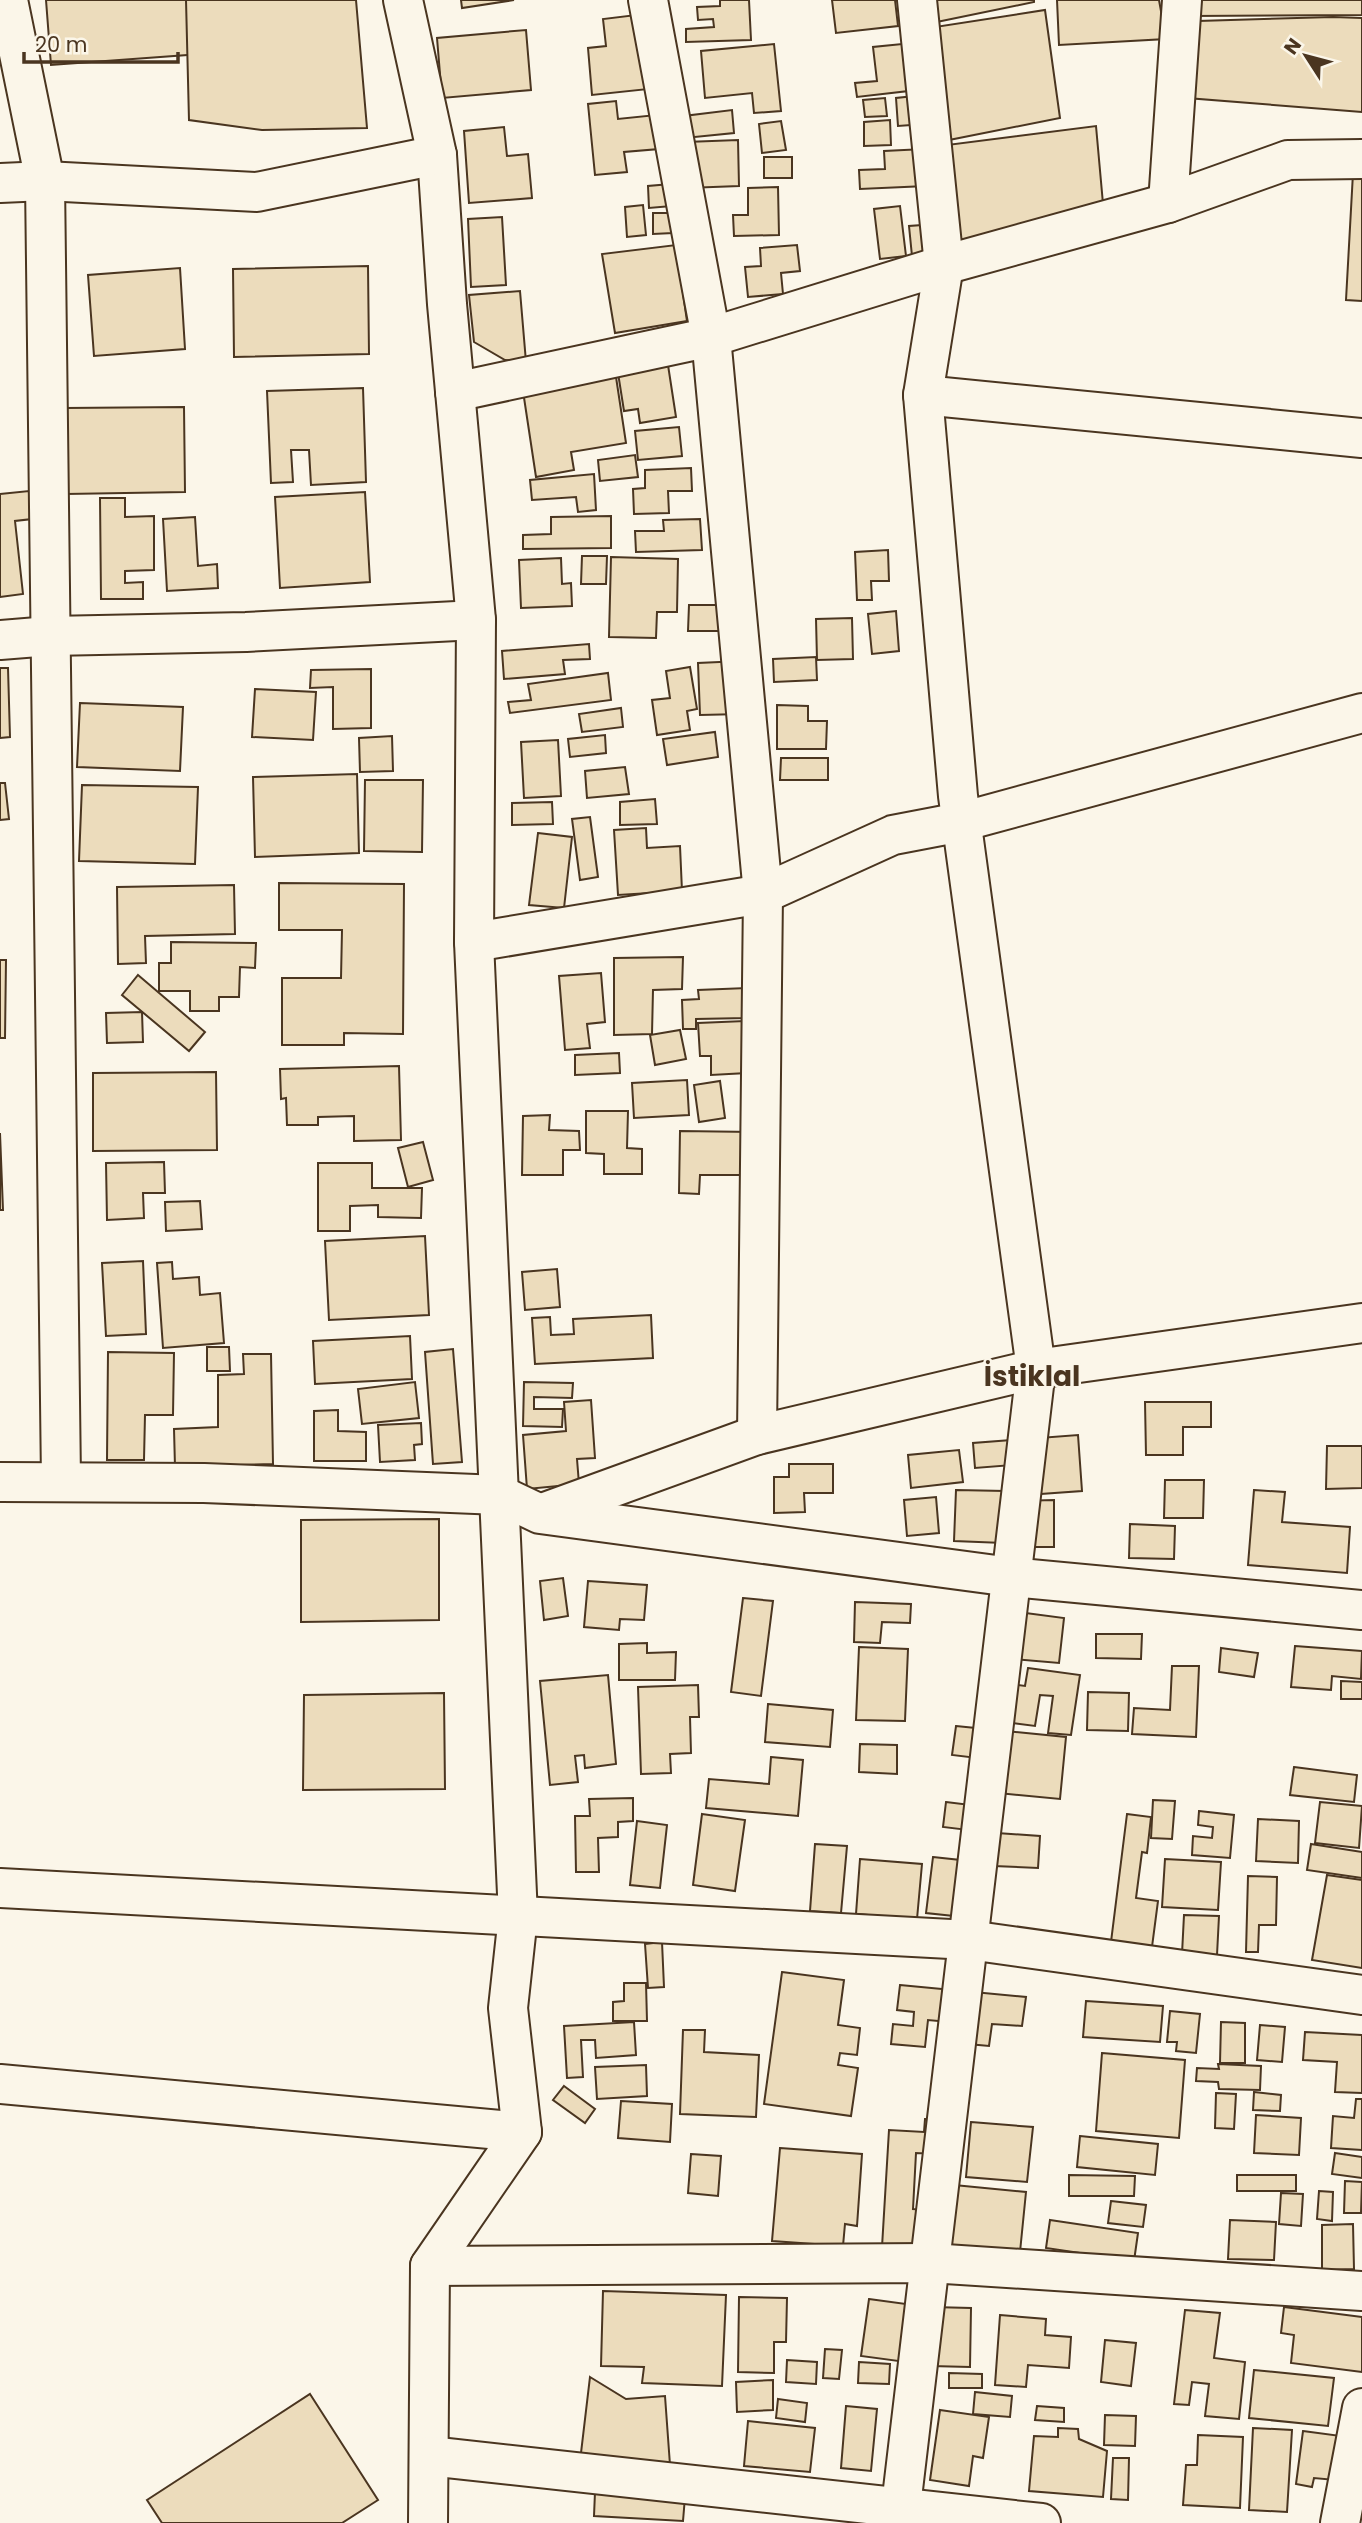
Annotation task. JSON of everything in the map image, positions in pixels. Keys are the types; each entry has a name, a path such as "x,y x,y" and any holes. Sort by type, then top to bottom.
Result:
{"street":[{"path":"8,0 45,181 61,1481"},
{"path":"403,0 437,155 455,392 477,620 474,942 518,1916 508,2008 522,2133 430,2266 428,2523"},
{"path":"648,0 710,337 762,894 757,1435"},
{"path":"900,2515 1036,1369 961,822 923,395 944,265 916,0"},
{"path":"1168,203 1182,0"},
{"path":"0,183 45,181 257,192 437,155"},
{"path":"455,392 710,337 944,265 1168,203 1288,160 1362,159"},
{"path":"923,395 1362,438"},
{"path":"0,640 50,636 246,632 477,620"},
{"path":"474,942 762,894 893,835 961,822 1362,713"},
{"path":"540,1514 757,1435 1036,1369 1362,1323"},
{"path":"0,1482 61,1481 500,1495 540,1514 1011,1577 1362,1610"},
{"path":"0,1888 969,1940 1362,1995"},
{"path":"0,2084 522,2133"},
{"path":"430,2266 930,2263 1362,2291"},
{"path":"1339,2523 1362,2408"},
{"path":"429,2456 900,2515 1041,2523"}],"building":[{"path":"46,0 232,0 242,51 51,65"},
{"path":"186,0 356,0 367,128 262,130 189,120"},
{"path":"461,0 514,0 462,8"},
{"path":"720,0 749,0 751,40 686,42 686,29 714,27 713,19 698,20 697,7 720,6"},
{"path":"832,0 895,0 898,26 836,33"},
{"path":"927,0 1034,0 1034,2 927,24"},
{"path":"1057,0 1159,0 1166,39 1059,45"},
{"path":"1191,0 1362,0 1362,15 1191,16"},
{"path":"1045,10 1060,118 944,141 935,27"},
{"path":"636,15 658,88 592,95 588,48 606,46 603,19"},
{"path":"1362,18 1362,112 1187,98 1198,21"},
{"path":"526,30 531,90 442,98 437,38"},
{"path":"912,43 917,90 857,97 855,83 877,81 873,47"},
{"path":"774,44 781,111 754,113 752,93 705,98 701,51"},
{"path":"924,95 925,124 898,126 896,98"},
{"path":"885,98 887,116 865,117 863,100"},
{"path":"616,101 618,119 656,115 659,149 624,152 627,172 595,175 588,104"},
{"path":"732,110 734,133 685,138 684,116"},
{"path":"890,120 891,145 864,146 864,122"},
{"path":"781,121 786,150 762,153 759,124"},
{"path":"1096,126 1104,215 954,241 939,146"},
{"path":"504,127 507,156 528,154 532,198 469,203 464,131"},
{"path":"738,140 739,186 687,188 686,142"},
{"path":"924,149 926,186 860,189 859,170 885,169 884,151"},
{"path":"764,157 792,157 792,178 764,178"},
{"path":"1353,173 1362,173 1362,301 1346,300"},
{"path":"682,183 683,205 649,208 648,186"},
{"path":"778,187 779,235 734,236 733,215 748,215 748,188"},
{"path":"643,205 646,235 627,237 625,207"},
{"path":"900,206 906,256 880,259 874,209"},
{"path":"653,213 673,213 673,233 653,234"},
{"path":"502,217 506,285 471,287 468,219"},
{"path":"936,224 938,253 912,256 909,226"},
{"path":"676,245 687,321 615,333 602,254"},
{"path":"797,245 800,271 781,273 783,294 748,297 745,267 761,266 760,248"},
{"path":"368,266 369,354 234,357 233,269"},
{"path":"180,268 185,349 94,356 88,275"},
{"path":"520,291 526,362 505,360 474,342 469,295"},
{"path":"668,365 676,417 640,423 638,409 624,411 618,373"},
{"path":"616,377 626,443 571,452 574,470 536,477 523,391"},
{"path":"363,388 366,482 311,485 309,450 291,450 293,482 271,483 267,391"},
{"path":"184,407 185,492 66,494 65,408"},
{"path":"679,427 682,456 638,460 635,431"},
{"path":"635,455 638,477 600,481 598,460"},
{"path":"691,468 692,491 668,491 669,513 634,514 633,489 645,488 645,470"},
{"path":"594,474 596,510 578,512 576,497 532,500 530,480"},
{"path":"29,491 32,519 15,521 23,594 0,597 0,494"},
{"path":"365,492 370,582 280,588 275,497"},
{"path":"100,498 125,498 125,517 154,516 154,570 125,571 125,583 143,582 143,599 101,599"},
{"path":"611,516 611,548 523,549 523,535 551,534 551,517"},
{"path":"195,517 198,566 217,564 218,588 167,591 163,519"},
{"path":"700,519 702,550 636,552 635,531 664,531 663,520"},
{"path":"888,550 889,581 871,581 872,600 857,600 855,552"},
{"path":"582,556 607,556 606,584 581,584"},
{"path":"611,557 678,559 677,612 657,612 656,638 609,637"},
{"path":"561,558 562,584 571,583 572,606 521,608 519,560"},
{"path":"689,605 723,605 723,631 688,631"},
{"path":"896,611 899,651 872,654 868,614"},
{"path":"852,618 853,659 817,660 816,619"},
{"path":"589,644 590,659 563,660 565,674 504,679 502,651"},
{"path":"816,657 817,680 774,682 773,659"},
{"path":"741,661 742,714 700,715 698,663"},
{"path":"690,667 697,709 687,711 690,730 657,735 652,700 670,698 666,671"},
{"path":"0,668 8,668 10,737 0,738"},
{"path":"371,669 371,728 333,729 333,687 310,688 311,670"},
{"path":"608,673 611,700 510,713 508,702 531,700 528,684"},
{"path":"255,689 316,692 313,740 252,737"},
{"path":"80,703 183,707 180,771 77,767"},
{"path":"777,705 808,706 808,721 827,721 826,749 777,749"},
{"path":"621,708 623,727 582,732 579,714"},
{"path":"715,732 718,757 667,765 663,739"},
{"path":"605,735 606,753 570,757 568,739"},
{"path":"392,736 393,771 360,772 359,738"},
{"path":"558,740 561,796 524,798 521,742"},
{"path":"781,758 828,758 828,780 780,780"},
{"path":"625,767 629,794 587,798 585,771"},
{"path":"357,774 359,853 255,857 253,777"},
{"path":"365,780 423,780 422,852 364,851"},
{"path":"0,783 5,783 9,819 0,820"},
{"path":"82,785 198,787 195,864 79,861"},
{"path":"655,799 657,824 620,825 620,802"},
{"path":"552,802 553,824 512,825 512,803"},
{"path":"590,817 598,877 580,880 572,819"},
{"path":"646,828 647,848 680,846 682,891 618,895 614,830"},
{"path":"538,833 572,837 564,908 529,905"},
{"path":"279,883 404,884 403,1034 344,1033 344,1045 282,1045 282,978 341,978 342,930 279,930"},
{"path":"234,885 235,934 145,936 146,963 118,964 117,887"},
{"path":"171,942 256,943 255,968 240,967 239,997 219,997 219,1011 190,1011 190,991 159,991 159,963 171,963"},
{"path":"683,957 682,989 653,990 652,1034 614,1035 614,958"},
{"path":"0,960 6,960 5,1038 0,1038"},
{"path":"601,973 605,1022 587,1024 590,1048 565,1050 559,976"},
{"path":"138,975 205,1032 189,1051 122,995"},
{"path":"747,988 747,1018 696,1019 696,1029 683,1029 682,1000 699,999 698,990"},
{"path":"142,1012 143,1042 107,1043 106,1013"},
{"path":"745,1021 747,1073 711,1075 711,1056 700,1056 698,1023"},
{"path":"680,1030 686,1059 655,1065 650,1035"},
{"path":"619,1053 620,1073 575,1075 575,1055"},
{"path":"399,1066 401,1140 354,1141 354,1116 318,1117 318,1125 287,1125 286,1098 281,1099 280,1069"},
{"path":"216,1072 217,1150 93,1151 93,1073"},
{"path":"687,1080 689,1115 634,1118 632,1083"},
{"path":"720,1081 725,1118 699,1122 694,1085"},
{"path":"586,1111 628,1111 627,1148 642,1149 642,1174 604,1174 604,1154 586,1153"},
{"path":"550,1115 549,1130 579,1131 580,1150 563,1150 563,1175 522,1175 523,1116"},
{"path":"680,1131 754,1132 753,1175 700,1175 699,1194 679,1193"},
{"path":"0,1133 3,1210 0,1210"},
{"path":"423,1142 433,1180 408,1187 398,1148"},
{"path":"164,1162 165,1193 143,1193 144,1218 107,1220 106,1163"},
{"path":"318,1163 372,1163 372,1188 422,1188 421,1218 378,1217 378,1205 350,1206 350,1231 318,1231"},
{"path":"200,1201 202,1229 166,1231 165,1202"},
{"path":"425,1236 429,1315 329,1320 325,1241"},
{"path":"143,1261 146,1334 106,1336 102,1263"},
{"path":"172,1262 173,1279 199,1277 200,1295 220,1293 224,1343 163,1348 157,1263"},
{"path":"557,1269 560,1307 525,1310 522,1272"},
{"path":"651,1315 653,1358 535,1364 532,1318 550,1317 551,1335 574,1334 573,1319"},
{"path":"410,1336 412,1379 315,1384 313,1341"},
{"path":"207,1347 229,1347 230,1371 207,1371"},
{"path":"453,1349 462,1462 433,1464 425,1352"},
{"path":"108,1352 174,1353 173,1415 145,1415 144,1460 107,1460"},
{"path":"243,1354 271,1354 273,1464 175,1467 174,1429 218,1427 218,1375 244,1374"},
{"path":"415,1382 419,1418 362,1424 358,1389"},
{"path":"524,1382 573,1383 572,1398 534,1397 534,1409 563,1409 562,1427 523,1426"},
{"path":"591,1400 595,1458 577,1459 579,1484 527,1489 523,1435 566,1431 564,1402"},
{"path":"1145,1402 1211,1402 1211,1427 1183,1427 1183,1455 1146,1455"},
{"path":"338,1410 338,1431 366,1432 366,1461 314,1461 314,1411"},
{"path":"421,1423 422,1444 414,1445 415,1460 380,1462 378,1425"},
{"path":"1078,1435 1082,1491 1014,1496 1012,1465 975,1468 973,1443"},
{"path":"1327,1446 1362,1446 1362,1488 1326,1489"},
{"path":"959,1450 963,1482 911,1488 908,1455"},
{"path":"789,1464 833,1464 833,1493 804,1493 805,1512 774,1513 774,1477 789,1477"},
{"path":"1165,1480 1204,1480 1203,1518 1164,1518"},
{"path":"956,1490 1005,1491 1003,1543 954,1541"},
{"path":"1254,1490 1285,1492 1282,1522 1350,1527 1347,1573 1248,1565"},
{"path":"936,1497 939,1533 907,1536 904,1500"},
{"path":"1054,1500 1054,1547 1013,1547 1013,1501"},
{"path":"439,1519 439,1620 301,1622 301,1520"},
{"path":"1130,1524 1175,1526 1174,1559 1129,1558"},
{"path":"563,1578 568,1616 544,1620 540,1581"},
{"path":"588,1581 647,1585 644,1620 620,1619 619,1630 584,1627"},
{"path":"743,1598 773,1601 761,1696 731,1692"},
{"path":"855,1602 911,1604 910,1623 882,1622 880,1643 854,1642"},
{"path":"1018,1612 1064,1618 1059,1663 1014,1659"},
{"path":"1096,1634 1142,1634 1141,1659 1096,1658"},
{"path":"647,1643 647,1653 676,1652 675,1680 619,1680 619,1644"},
{"path":"1295,1646 1362,1651 1361,1679 1332,1676 1331,1690 1291,1687"},
{"path":"859,1647 908,1649 905,1721 856,1720"},
{"path":"1221,1648 1258,1653 1254,1677 1219,1672"},
{"path":"1172,1666 1199,1666 1196,1737 1132,1734 1134,1708 1170,1710"},
{"path":"1028,1668 1080,1675 1071,1735 1048,1733 1053,1696 1040,1695 1035,1726 981,1719 986,1681 1025,1686"},
{"path":"608,1675 616,1764 585,1768 584,1755 575,1756 578,1782 550,1785 540,1681"},
{"path":"1341,1681 1362,1682 1362,1699 1341,1699"},
{"path":"698,1685 699,1717 690,1717 691,1753 670,1754 671,1773 641,1774 638,1687"},
{"path":"1088,1692 1129,1693 1128,1731 1087,1730"},
{"path":"444,1693 445,1789 303,1790 304,1695"},
{"path":"768,1704 833,1710 830,1747 765,1742"},
{"path":"956,1726 1066,1737 1060,1799 968,1790 986,1759 952,1755"},
{"path":"860,1744 897,1745 897,1774 859,1772"},
{"path":"771,1757 803,1760 798,1816 706,1808 709,1779 769,1784"},
{"path":"1294,1767 1357,1775 1354,1802 1290,1795"},
{"path":"633,1798 633,1821 618,1822 618,1837 598,1838 599,1872 576,1872 575,1816 590,1816 589,1799"},
{"path":"1153,1800 1175,1801 1172,1839 1151,1838"},
{"path":"946,1802 979,1806 976,1831 943,1827"},
{"path":"1320,1802 1362,1806 1359,1848 1315,1843"},
{"path":"1199,1811 1234,1815 1230,1858 1192,1855 1193,1836 1212,1838 1213,1827 1198,1825"},
{"path":"702,1814 745,1820 735,1891 693,1885"},
{"path":"1127,1814 1151,1817 1147,1853 1142,1852 1136,1898 1158,1901 1152,1947 1111,1942"},
{"path":"1258,1819 1299,1821 1298,1863 1256,1861"},
{"path":"637,1821 667,1825 660,1888 630,1885"},
{"path":"997,1833 1040,1836 1038,1868 994,1866"},
{"path":"815,1844 847,1846 841,1913 810,1911"},
{"path":"1311,1844 1362,1852 1362,1878 1307,1870"},
{"path":"933,1857 988,1863 982,1919 926,1913"},
{"path":"860,1859 922,1864 917,1919 856,1914"},
{"path":"1165,1859 1221,1862 1218,1910 1162,1907"},
{"path":"1327,1875 1362,1880 1362,1968 1312,1960"},
{"path":"1248,1876 1277,1877 1276,1925 1259,1925 1258,1952 1246,1952"},
{"path":"1184,1915 1219,1916 1217,1955 1182,1954"},
{"path":"662,1942 664,1987 648,1988 645,1944"},
{"path":"782,1972 844,1980 838,2025 860,2028 857,2055 840,2053 838,2065 858,2068 851,2116 764,2104"},
{"path":"624,1983 646,1983 647,2021 613,2021 613,2002 624,2001"},
{"path":"900,1985 1026,1997 1022,2026 992,2024 989,2046 968,2044 971,2024 928,2020 925,2047 891,2044 893,2024 913,2026 914,2012 897,2010"},
{"path":"1086,2001 1163,2006 1160,2042 1083,2037"},
{"path":"1170,2011 1200,2014 1196,2053 1176,2051 1177,2042 1167,2042"},
{"path":"634,2022 636,2055 596,2058 595,2040 581,2040 583,2077 567,2078 564,2026"},
{"path":"1221,2022 1245,2023 1245,2063 1220,2063"},
{"path":"1260,2025 1285,2027 1282,2062 1257,2060"},
{"path":"683,2030 705,2030 704,2052 759,2055 756,2117 680,2114"},
{"path":"1305,2032 1362,2035 1362,2093 1335,2092 1337,2062 1303,2060"},
{"path":"1102,2053 1185,2060 1179,2138 1096,2131"},
{"path":"1218,2064 1261,2066 1260,2090 1219,2089 1218,2082 1196,2081 1197,2068 1219,2069"},
{"path":"646,2065 647,2096 597,2099 595,2067"},
{"path":"564,2086 595,2109 585,2123 553,2100"},
{"path":"1254,2092 1281,2095 1280,2111 1253,2110"},
{"path":"1216,2093 1236,2094 1234,2129 1215,2128"},
{"path":"1356,2099 1362,2099 1362,2150 1331,2148 1333,2116 1354,2118"},
{"path":"621,2101 672,2104 670,2142 618,2138"},
{"path":"1256,2115 1301,2118 1299,2155 1254,2153"},
{"path":"925,2119 938,2120 936,2154 916,2153 913,2209 927,2210 925,2250 882,2247 889,2130 924,2132"},
{"path":"971,2122 1033,2127 1027,2182 966,2177"},
{"path":"1080,2136 1158,2144 1155,2175 1077,2167"},
{"path":"780,2148 862,2154 857,2226 845,2224 843,2246 772,2241"},
{"path":"1335,2153 1362,2157 1362,2178 1332,2174"},
{"path":"691,2154 721,2156 718,2196 688,2193"},
{"path":"1069,2175 1135,2176 1134,2196 1069,2196"},
{"path":"1237,2175 1296,2175 1296,2191 1237,2191"},
{"path":"1345,2181 1362,2182 1361,2213 1344,2213"},
{"path":"954,2185 1026,2192 1020,2252 946,2245"},
{"path":"1319,2191 1333,2192 1332,2221 1317,2219"},
{"path":"1281,2193 1303,2194 1301,2226 1279,2224"},
{"path":"1111,2201 1146,2205 1143,2227 1108,2223"},
{"path":"1050,2220 1138,2233 1134,2261 1046,2248"},
{"path":"1230,2220 1276,2222 1274,2260 1228,2259"},
{"path":"1353,2224 1354,2269 1322,2270 1322,2225"},
{"path":"603,2291 726,2295 722,2386 642,2383 644,2367 601,2366"},
{"path":"739,2297 787,2298 786,2342 774,2342 774,2373 738,2372"},
{"path":"869,2299 921,2306 913,2363 861,2356"},
{"path":"932,2307 971,2308 970,2367 931,2366"},
{"path":"1284,2307 1362,2317 1362,2372 1291,2363 1294,2335 1281,2333"},
{"path":"1185,2310 1220,2313 1214,2358 1245,2362 1239,2419 1205,2416 1209,2384 1192,2382 1189,2405 1174,2404"},
{"path":"1000,2315 1046,2319 1045,2335 1071,2337 1069,2368 1028,2365 1026,2387 995,2385"},
{"path":"1105,2340 1136,2343 1131,2386 1101,2382"},
{"path":"825,2349 842,2350 839,2379 823,2378"},
{"path":"787,2360 817,2362 816,2384 786,2382"},
{"path":"859,2362 890,2364 889,2384 858,2383"},
{"path":"1254,2370 1334,2378 1328,2426 1249,2418"},
{"path":"949,2373 982,2374 982,2388 949,2388"},
{"path":"590,2377 626,2399 665,2396 670,2465 581,2453"},
{"path":"773,2380 773,2410 737,2412 736,2382"},
{"path":"975,2392 1012,2396 1010,2417 973,2414"},
{"path":"310,2394 378,2500 342,2523 162,2523 147,2500"},
{"path":"778,2399 807,2403 805,2422 776,2418"},
{"path":"846,2406 877,2409 871,2471 841,2468"},
{"path":"1037,2406 1064,2408 1064,2422 1035,2420"},
{"path":"940,2410 989,2417 983,2458 973,2456 969,2486 930,2480"},
{"path":"1105,2415 1136,2416 1135,2446 1104,2445"},
{"path":"748,2421 815,2428 810,2472 744,2466"},
{"path":"1058,2428 1078,2429 1079,2439 1107,2451 1103,2497 1029,2491 1034,2436 1058,2437"},
{"path":"1253,2428 1292,2430 1287,2512 1249,2510"},
{"path":"1303,2431 1341,2436 1335,2480 1314,2478 1312,2487 1296,2484"},
{"path":"1198,2435 1243,2437 1240,2508 1183,2505 1186,2465 1197,2465"},
{"path":"1113,2458 1129,2458 1128,2500 1111,2499"},
{"path":"595,2492 685,2497 683,2521 594,2516"}],"district":[{"name":"İstiklal","path":"1032,1376"}]}
